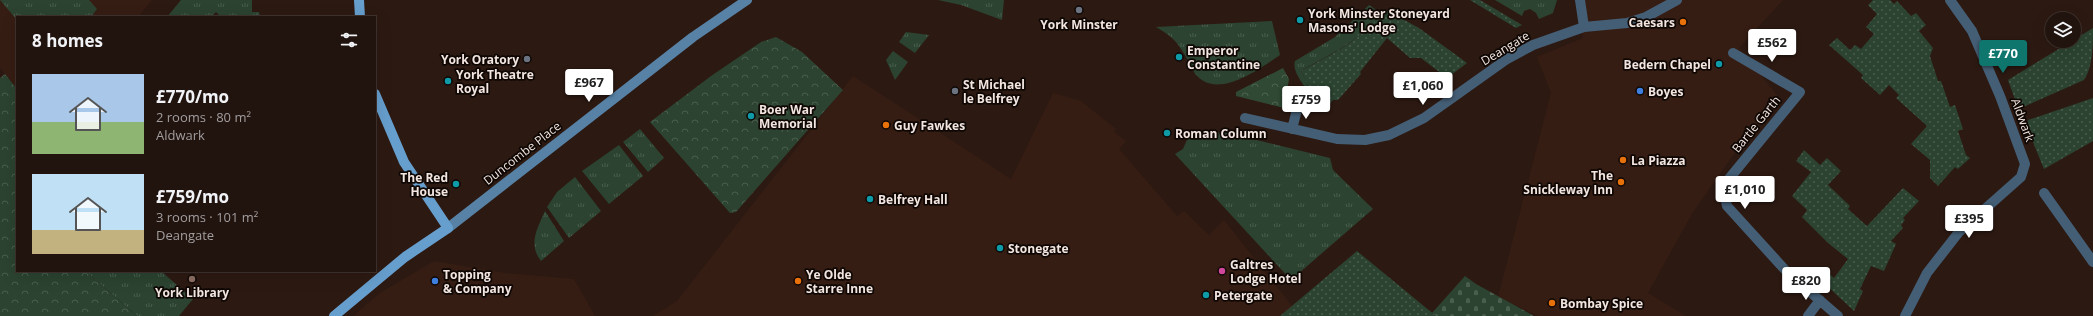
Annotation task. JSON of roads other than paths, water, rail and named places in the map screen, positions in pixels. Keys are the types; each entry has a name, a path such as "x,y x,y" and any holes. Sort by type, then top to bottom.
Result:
{"main road":[{"path":"359,0 360,16"},
{"path":"334,316 405,257 448,228 404,162 376,96"}],"street":[{"name":"Duncombe Place","path":"448,228 693,37 747,0"},
{"path":"1580,0 1584,27"},
{"name":"Deangate","path":"1245,118 1337,139 1365,140 1389,135 1424,118 1520,51 1538,42 1584,27 1627,23 1646,17 1677,0"},
{"name":"Aldwark","path":"1905,316 1927,273 1959,232 2021,177 2025,164 2000,96 1972,31 1950,0"},
{"name":"Bartle Garth","path":"1733,53 1800,92 1728,180 1724,193 1726,206 1787,272 1838,316"},
{"path":"1292,129 1298,106"},
{"path":"2044,193 2093,262"},
{"path":"1808,316 1820,300"}],"place":[{"name":"York Minster","path":"1079,10"},
{"name":"York Minster Stoneyard Masons' Lodge","path":"1300,20"},
{"name":"Caesars","path":"1683,22"},
{"name":"Emperor Constantine","path":"1179,57"},
{"name":"York Oratory","path":"527,59"},
{"name":"Bedern Chapel","path":"1719,64"},
{"name":"York Theatre Royal","path":"448,81"},
{"name":"St Michael le Belfrey","path":"955,91"},
{"name":"Boyes","path":"1640,91"},
{"name":"Boer War Memorial","path":"751,116"},
{"name":"Guy Fawkes","path":"886,125"},
{"name":"Roman Column","path":"1167,133"},
{"name":"La Piazza","path":"1623,160"},
{"name":"The Snickleway Inn","path":"1621,182"},
{"name":"The Red House","path":"456,184"},
{"name":"Belfrey Hall","path":"870,199"},
{"name":"Stonegate","path":"1000,248"},
{"name":"Galtres Lodge Hotel","path":"1222,271"},
{"name":"York Library","path":"192,279"},
{"name":"Topping & Company","path":"435,281"},
{"name":"Ye Olde Starre Inne","path":"798,281"},
{"name":"Petergate","path":"1206,295"},
{"name":"Bombay Spice","path":"1552,303"}]}
